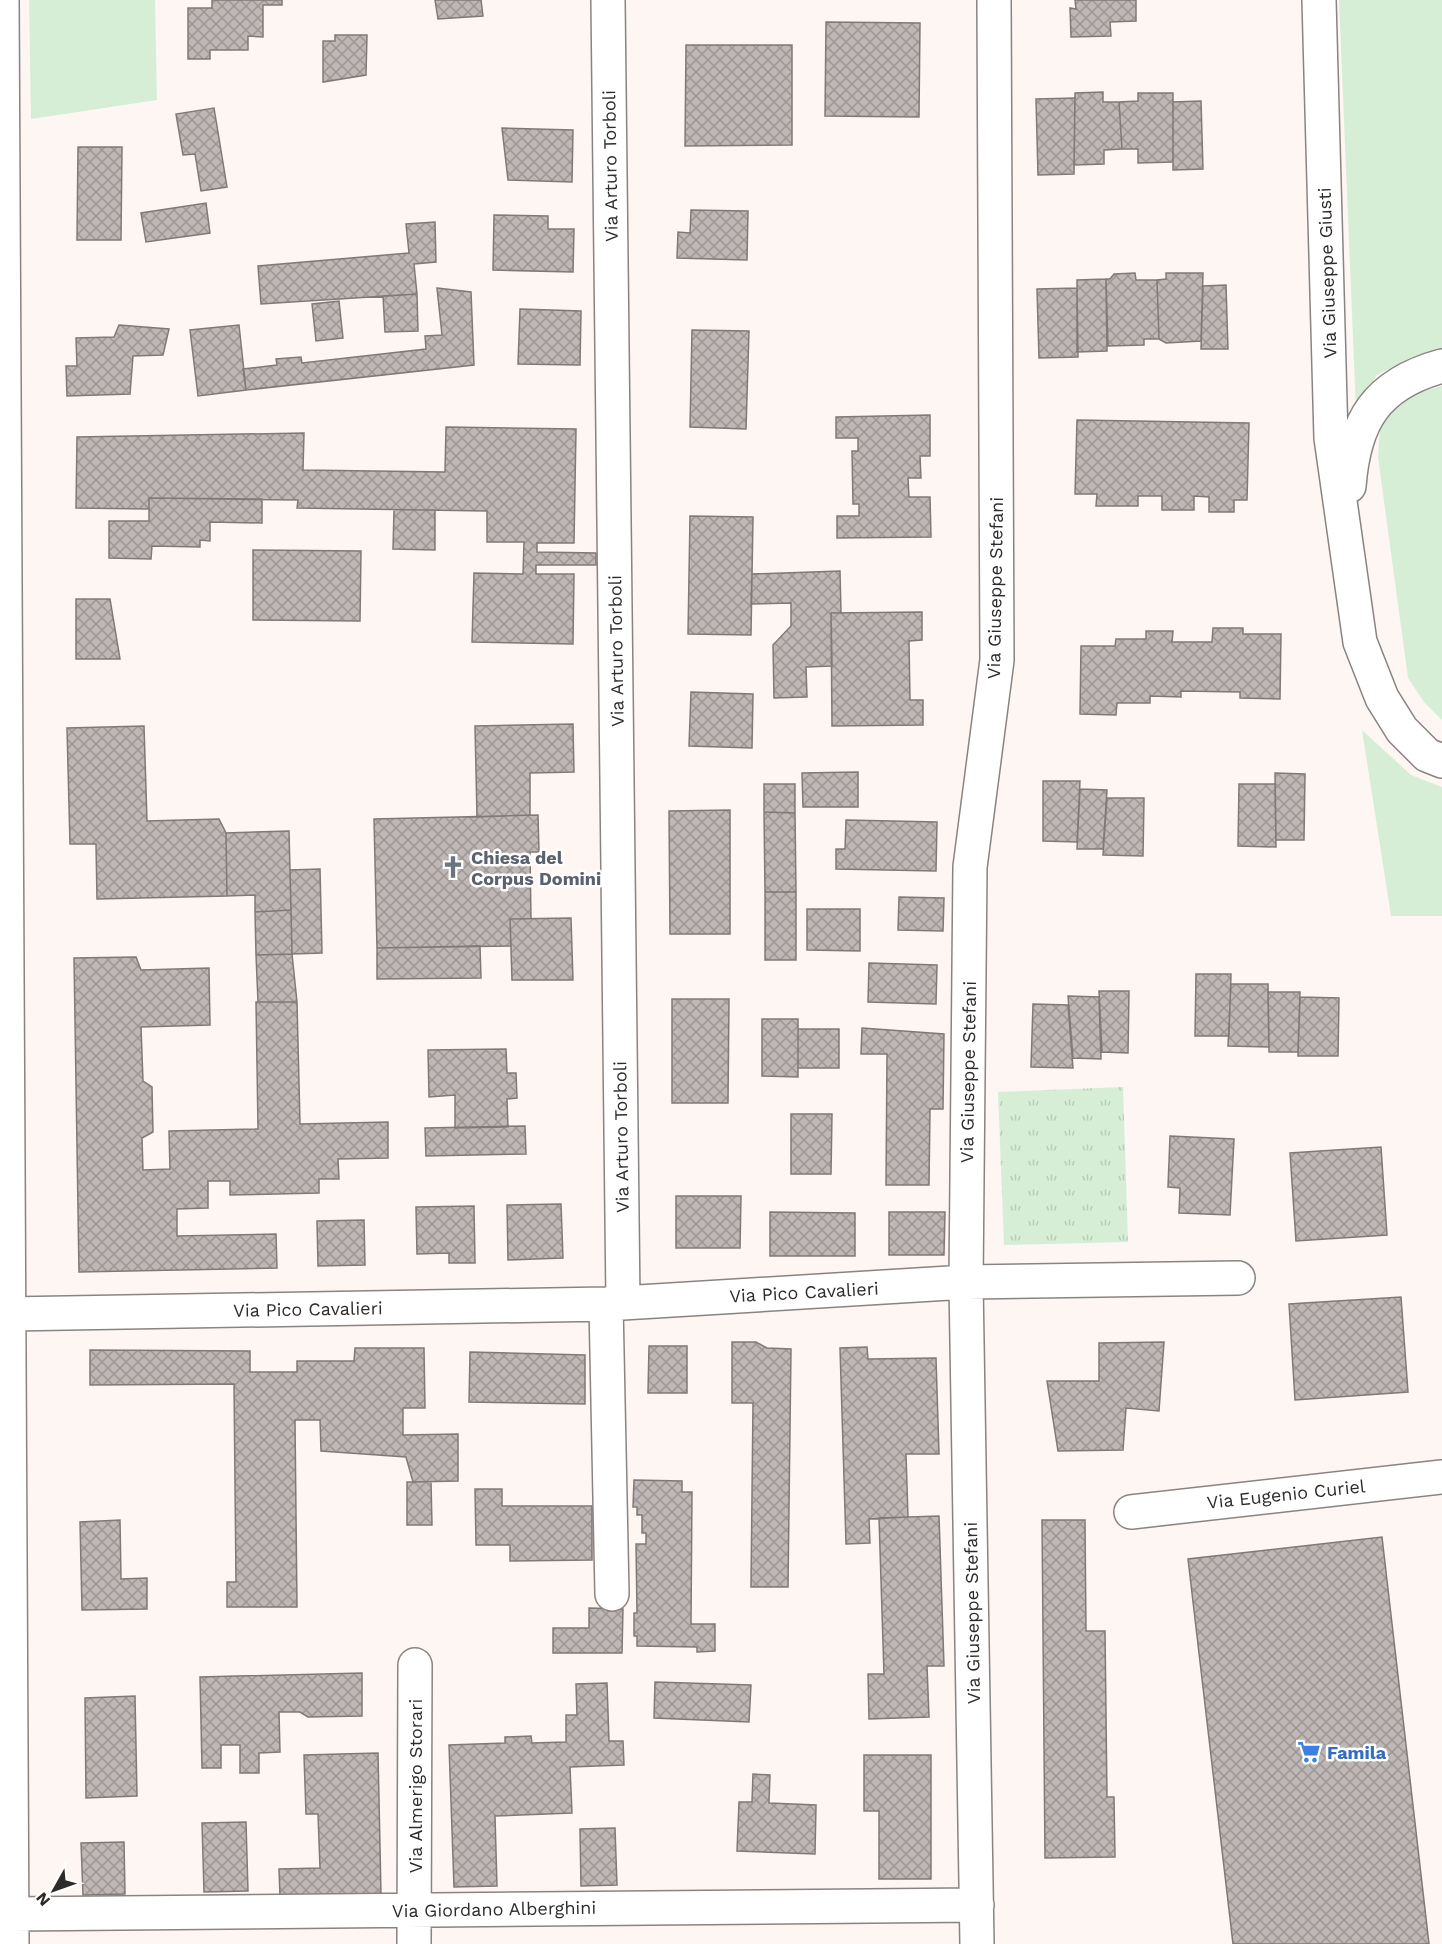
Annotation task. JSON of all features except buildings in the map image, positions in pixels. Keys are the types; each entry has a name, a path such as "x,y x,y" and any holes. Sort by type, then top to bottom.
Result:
{"street":[{"path":"2,0 6,1827 12,1929"},
{"name":"Via Arturo Torboli","path":"608,0 615,1303"},
{"name":"Via Giuseppe Stefani","path":"977,1944 966,1282 970,867 997,660 994,0"},
{"name":"Via Giuseppe Giusti","path":"1319,0 1331,438 1360,642 1382,698 1402,730 1427,755 1442,760"},
{"name":"Via Giuseppe Giusti","path":"1345,545 1351,456 1359,429 1372,407 1389,391 1407,380 1442,366"},
{"path":"966,1282 1238,1278"},
{"name":"Via Pico Cavalieri","path":"6,1303 615,1303 966,1282"},
{"path":"612,1594 615,1303"},
{"name":"Via Eugenio Curiel","path":"1131,1512 1442,1477"},
{"name":"Via Almerigo Storari","path":"414,1944 415,1665"},
{"name":"Via Giordano Alberghini","path":"12,1929 415,1910 977,1905"}],"green space":[{"path":"29,0 155,0 157,100 31,119"},
{"path":"1339,0 1442,0 1442,349 1414,356 1377,375 1356,410"},
{"path":"1442,386 1442,720 1424,702 1408,678 1378,457 1381,427 1394,409 1416,395"},
{"path":"1362,730 1411,775 1442,787 1442,916 1391,916"},
{"path":"1123,1087 1128,1242 1004,1245 998,1092"}],"place":[{"name":"Chiesa del Corpus Domini","path":"453,867"},
{"name":"Famila","path":"1309,1752"}]}
